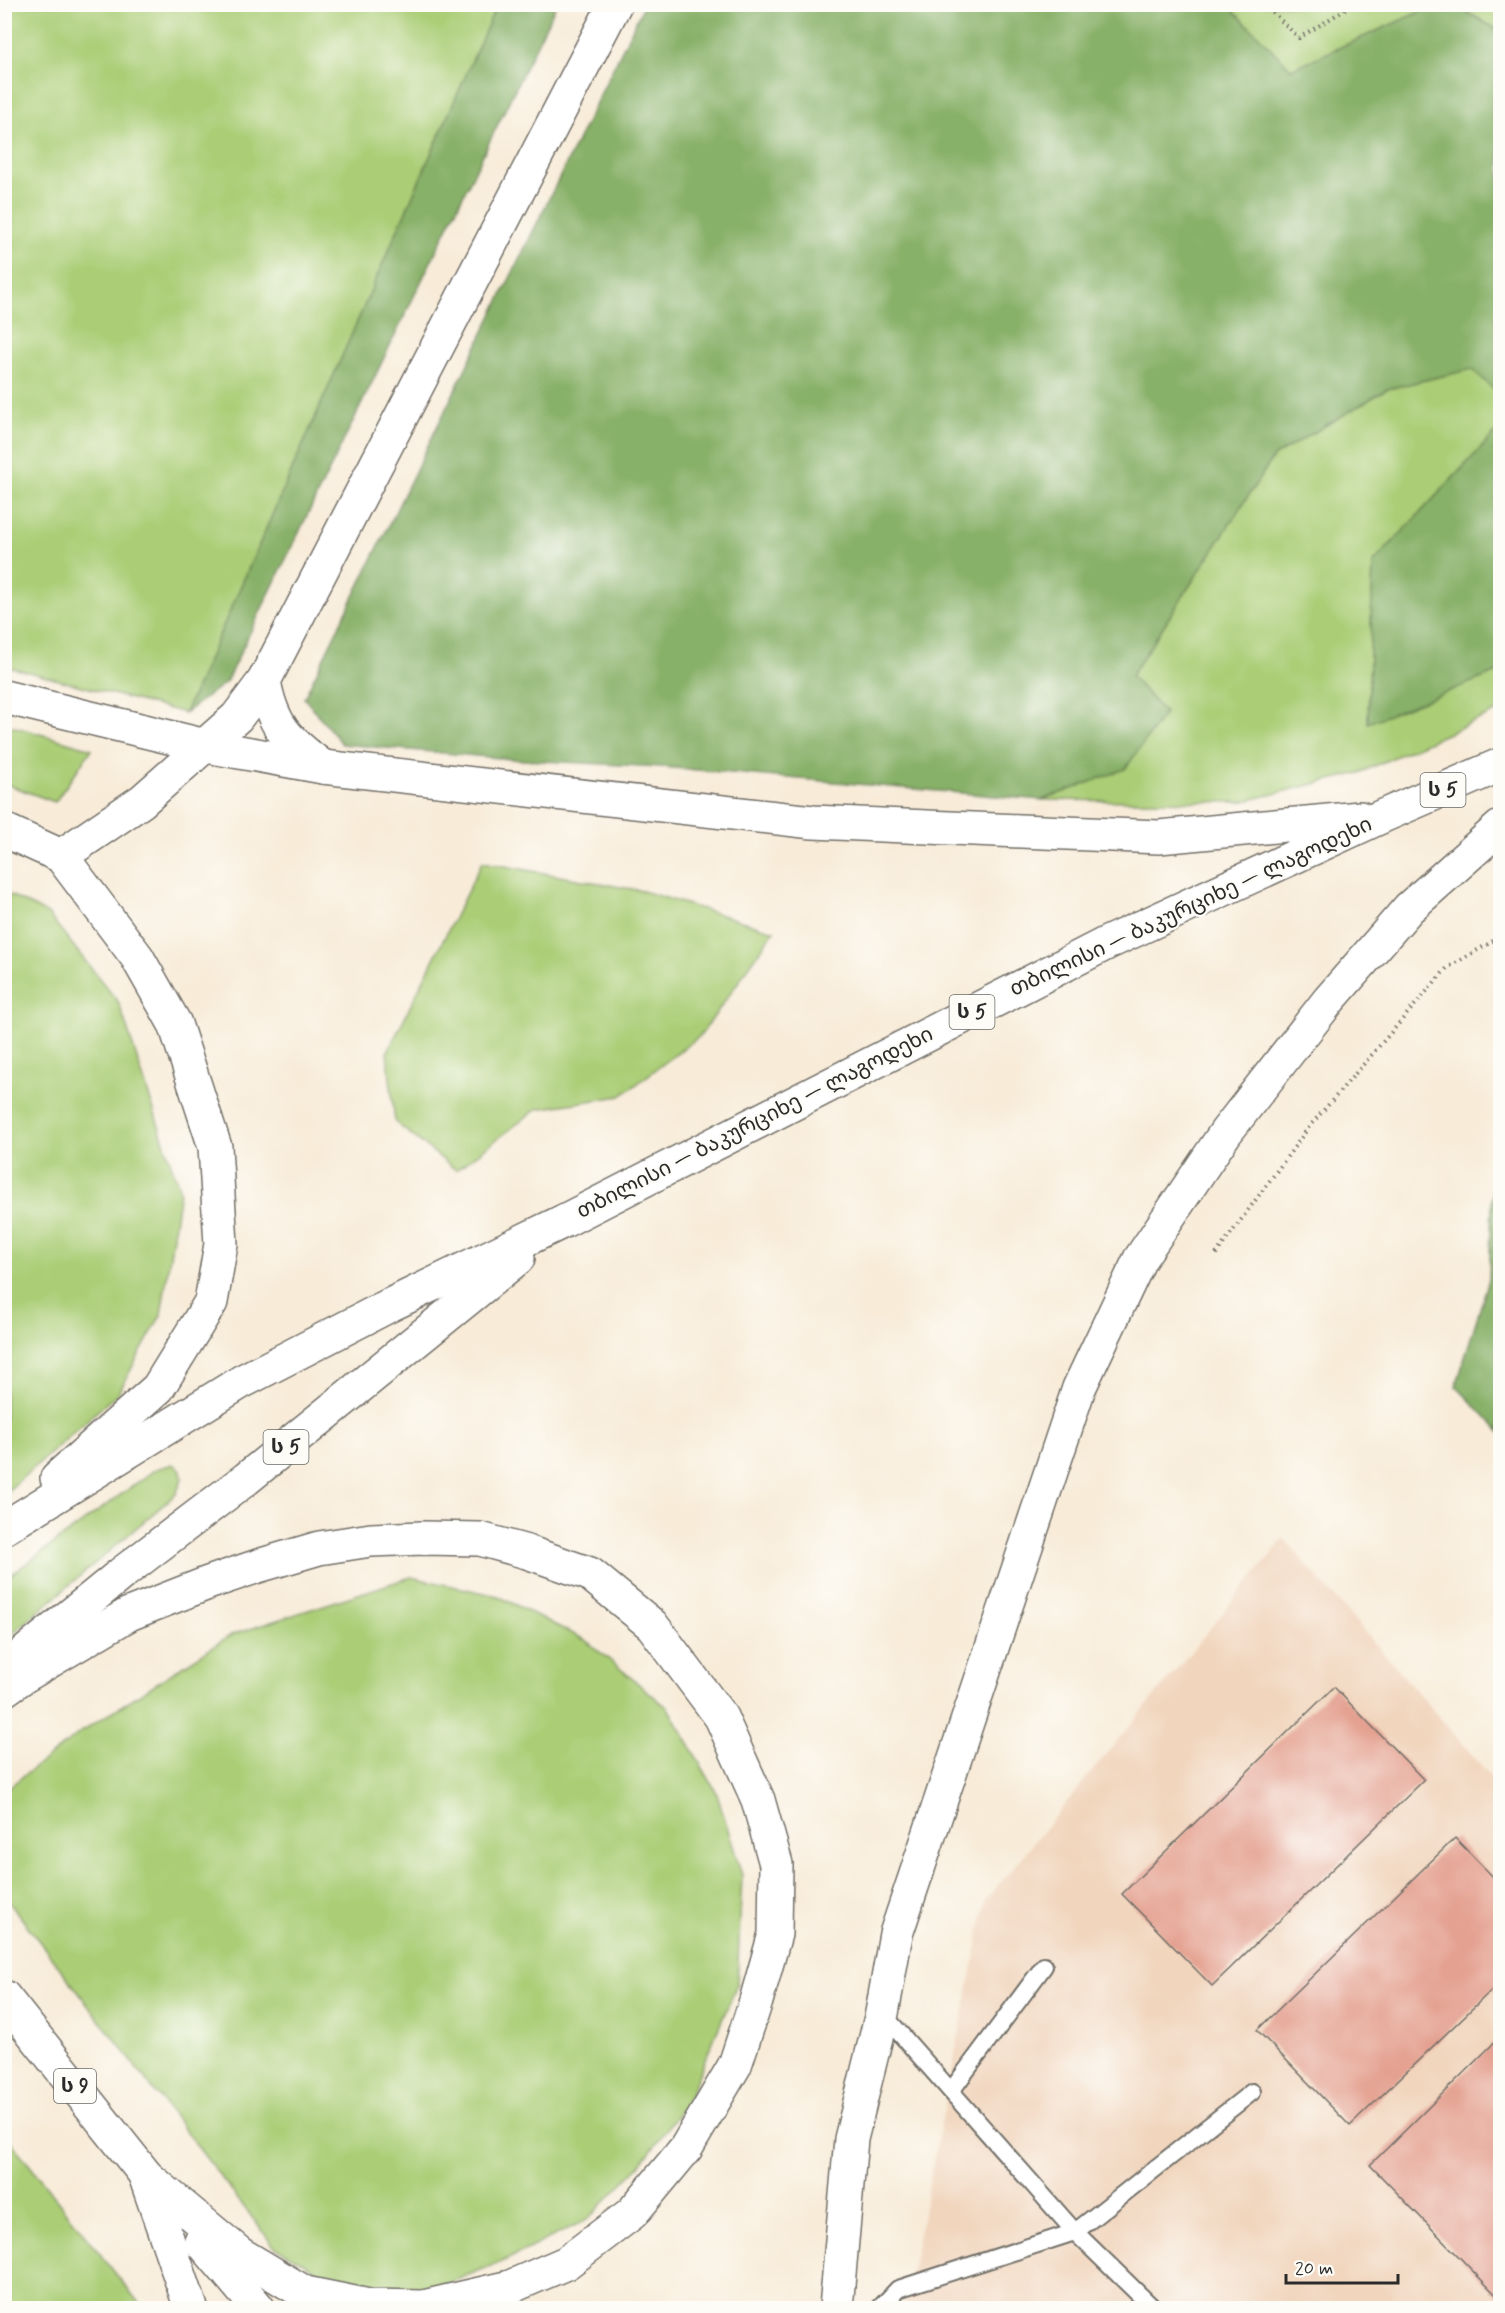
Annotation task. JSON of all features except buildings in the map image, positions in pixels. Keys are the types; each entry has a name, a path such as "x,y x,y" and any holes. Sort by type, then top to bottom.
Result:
{"main road":[{"path":"61,855 142,801 237,717 264,681 615,4"},
{"path":"264,681 269,706 284,734 323,767"},
{"path":"4,697 206,746 323,767 813,822 1159,837 1385,815"},
{"name":"თბილისი — ბაკურციხე — ლაგოდეხი","path":"4,1526 241,1382 390,1305 564,1221 1107,943 1385,815 1500,765"},
{"path":"836,2308 851,2139 882,2013 896,1934 1079,1389 1140,1259 1226,1132 1329,1000 1409,908 1500,827"},
{"path":"4,830 61,855 137,957 175,1024 215,1147 221,1245 211,1302 158,1388 4,1526"},
{"name":"თბილისი — ბაკურციხე — ლაგოდეხი","path":"4,1669 121,1574 246,1479 564,1221"},
{"path":"4,1690 129,1614 258,1566 319,1548 370,1540 480,1539 527,1552 590,1574 652,1625 721,1717 758,1800 776,1864 775,1934 735,2065 686,2148 632,2213 566,2263 510,2287 423,2307 369,2306 316,2295 305,2292 240,2254 145,2175"},
{"name":"ს 9","path":"4,1997 145,2175 258,2308"},
{"path":"145,2175 191,2308"}],"lane":[{"path":"951,2091 1044,1966"},
{"path":"882,2013 1075,2232 1153,2308"},
{"path":"880,2308 898,2289 1075,2232 1252,2092"}],"path":[{"path":"1264,4 1299,38 1354,4"},
{"path":"1216,1254 1309,1127 1446,968 1500,937"}],"shaded area":[{"path":"1284,1539 1500,1787 1500,2308 904,2308 986,1900"}],"green space":[{"path":"497,4 556,5 226,682 185,713"},
{"path":"4,5 497,5 185,713 5,666"},
{"path":"644,5 1232,5 1235,12 1291,69 1435,5 1454,5 1500,31 1500,395 1472,369 1387,389 1274,456 1131,676 1165,713 1125,769 1042,800 662,767 522,760 342,744 304,698"},
{"path":"1232,5 1435,5 1291,70 1235,12"},
{"path":"1454,5 1500,5 1500,31"},
{"path":"1472,369 1500,395 1500,428 1373,563 1368,723 1500,671 1500,710 1359,773 1241,802 1042,800 1125,769 1165,713 1131,676 1274,456 1387,389"},
{"path":"1500,428 1500,671 1368,723 1373,563"},
{"path":"5,724 92,749 55,802 5,784"},
{"path":"482,862 643,891 774,931 701,1035 621,1096 537,1109 456,1170 395,1122 387,1053"},
{"path":"4,892 48,914 119,1003 180,1191 161,1315 118,1393 5,1493"},
{"path":"1500,1106 1500,1432 1456,1386 1489,1279 1493,1176"},
{"path":"173,1464 181,1470 182,1480 176,1494 5,1640 5,1579 156,1469"},
{"path":"411,1577 498,1596 585,1640 668,1708 716,1791 742,1875 737,1985 687,2102 641,2164 588,2219 508,2259 429,2291 340,2284 274,2246 5,1897 5,1790 81,1732 231,1635"},
{"path":"4,2133 135,2298 143,2308 5,2308"}]}
